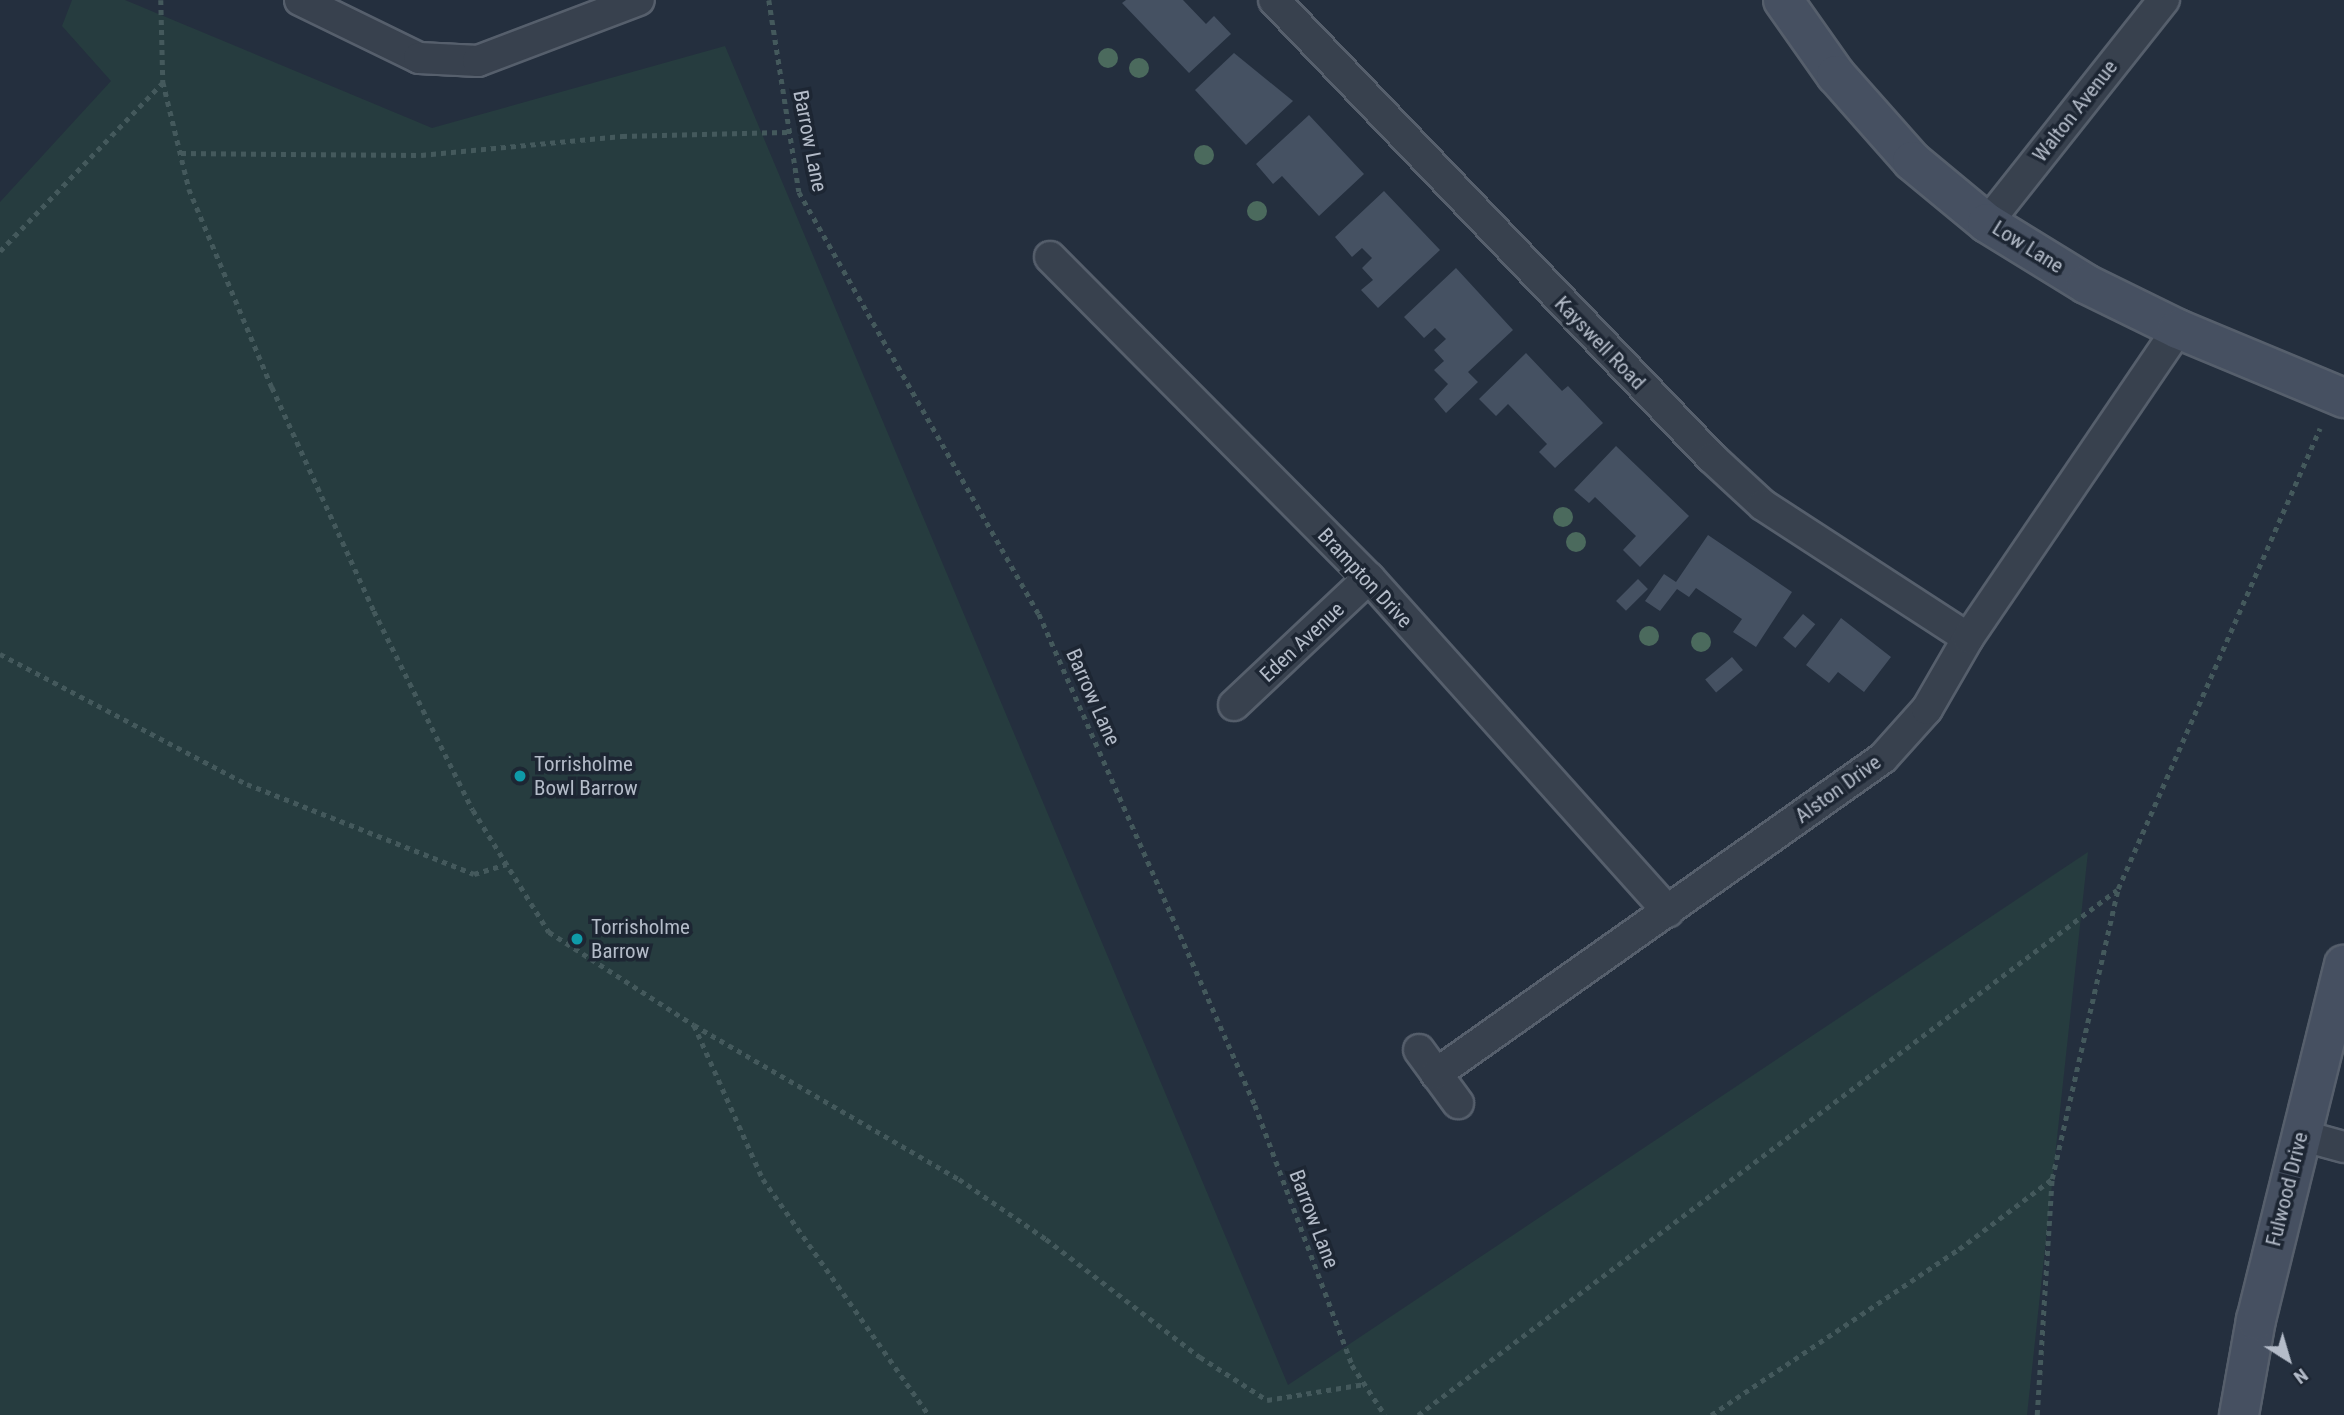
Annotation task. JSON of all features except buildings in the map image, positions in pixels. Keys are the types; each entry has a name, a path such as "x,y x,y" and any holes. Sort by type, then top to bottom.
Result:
{"street":[{"path":"300,0 419,58 478,61 639,0"},
{"name":"Kayswell Road","path":"1274,0 1712,458 1763,505 1968,638"},
{"name":"Low Lane","path":"1783,0 1836,75 1912,161 1987,223 2086,284 2178,330 2339,396"},
{"name":"Walton Avenue","path":"1987,223 2164,0"},
{"name":"Brampton Drive","path":"1050,257 1369,578 1668,911"},
{"name":"Alston Drive","path":"1458,1102 1427,1062 1668,911 1883,758 1927,709 1968,638 2178,330"},
{"name":"Eden Avenue","path":"1234,705 1369,578"},
{"name":"Fulwood Drive","path":"2239,1415 2256,1320 2344,965"},
{"path":"2300,1135 2344,1147"}],"path":[{"path":"161,0 163,82 189,189 335,524 467,797 549,932 694,1025 959,1179 1046,1239 1200,1357 1268,1400 1365,1384"},
{"name":"Barrow Lane","path":"769,0 799,192 1039,614 1255,1105 1352,1365 1385,1415"},
{"path":"0,251 163,82"},
{"path":"181,153 421,155 622,136 789,132"},
{"path":"2037,1415 2052,1179 2118,889 2339,396"},
{"path":"0,654 247,784 474,874 506,864"},
{"path":"1418,1415 2118,889"},
{"path":"694,1025 763,1179 929,1415"},
{"path":"1711,1415 1959,1250 2052,1179"}],"green space":[{"path":"72,0 125,0 432,128 725,46 1288,1385 2088,852 2027,1415 0,1415 0,202 111,81 62,26"}],"place":[{"name":"Torrisholme Bowl Barrow","path":"520,776"},
{"name":"Torrisholme Barrow","path":"577,939"}]}
